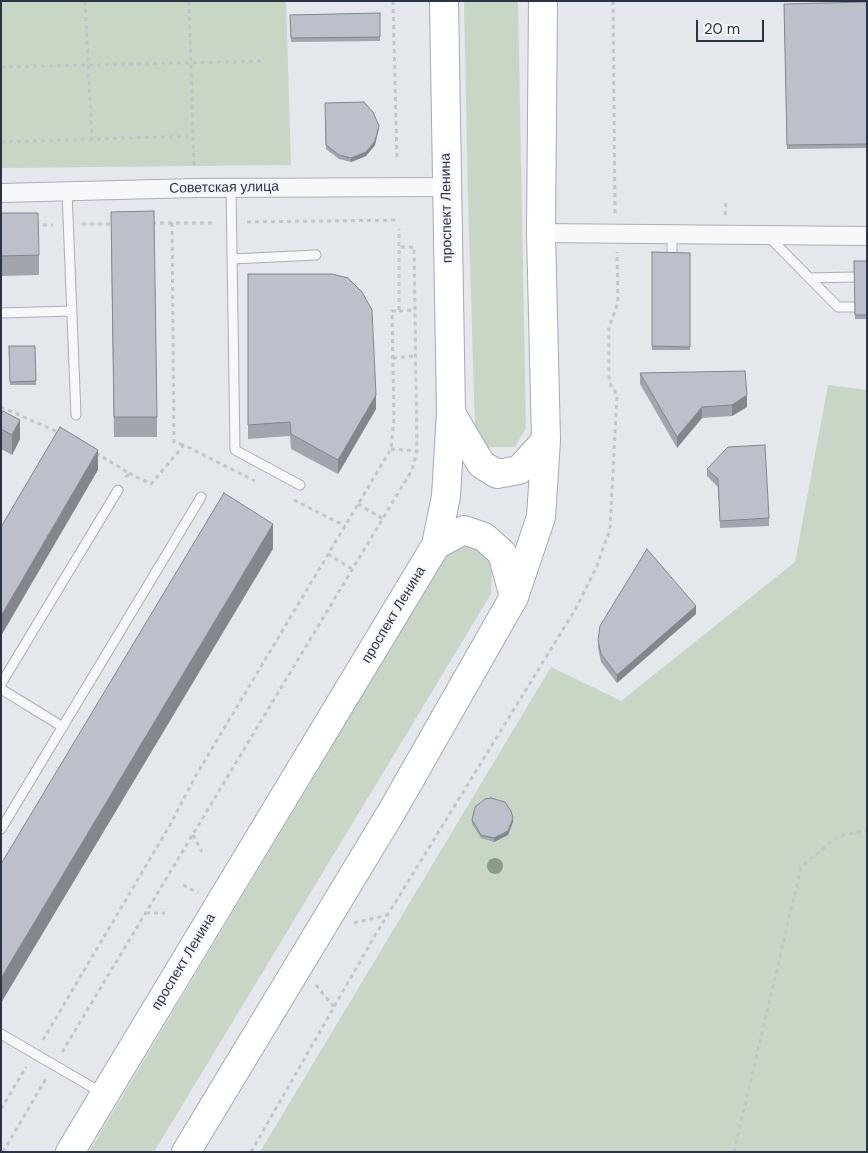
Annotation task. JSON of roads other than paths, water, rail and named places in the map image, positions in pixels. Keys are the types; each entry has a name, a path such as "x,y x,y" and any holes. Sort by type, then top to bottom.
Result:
{"main road":[{"name":"проспект Ленина","path":"70,1152 436,545 446,496 451,413 444,1"},
{"path":"186,1152 392,811 514,597 541,517 546,440 541,233 543,1"},
{"path":"451,413 481,464 497,474 519,470 546,440"},
{"path":"436,545 464,530 484,537 502,554 514,597"}],"street":[{"name":"Советская улица","path":"1,193 231,187 447,187"},
{"path":"541,233 867,236"}],"lane":[{"path":"231,187 235,450 300,485"},
{"path":"67,192 76,415"},
{"path":"672,235 672,257"},
{"path":"768,235 838,307 854,307"},
{"path":"232,259 316,256"},
{"path":"810,278 854,277"},
{"path":"1,313 72,311"},
{"path":"1,684 118,490"},
{"path":"1,829 201,497"},
{"path":"1,690 63,727"},
{"path":"1,1034 104,1094"}]}
